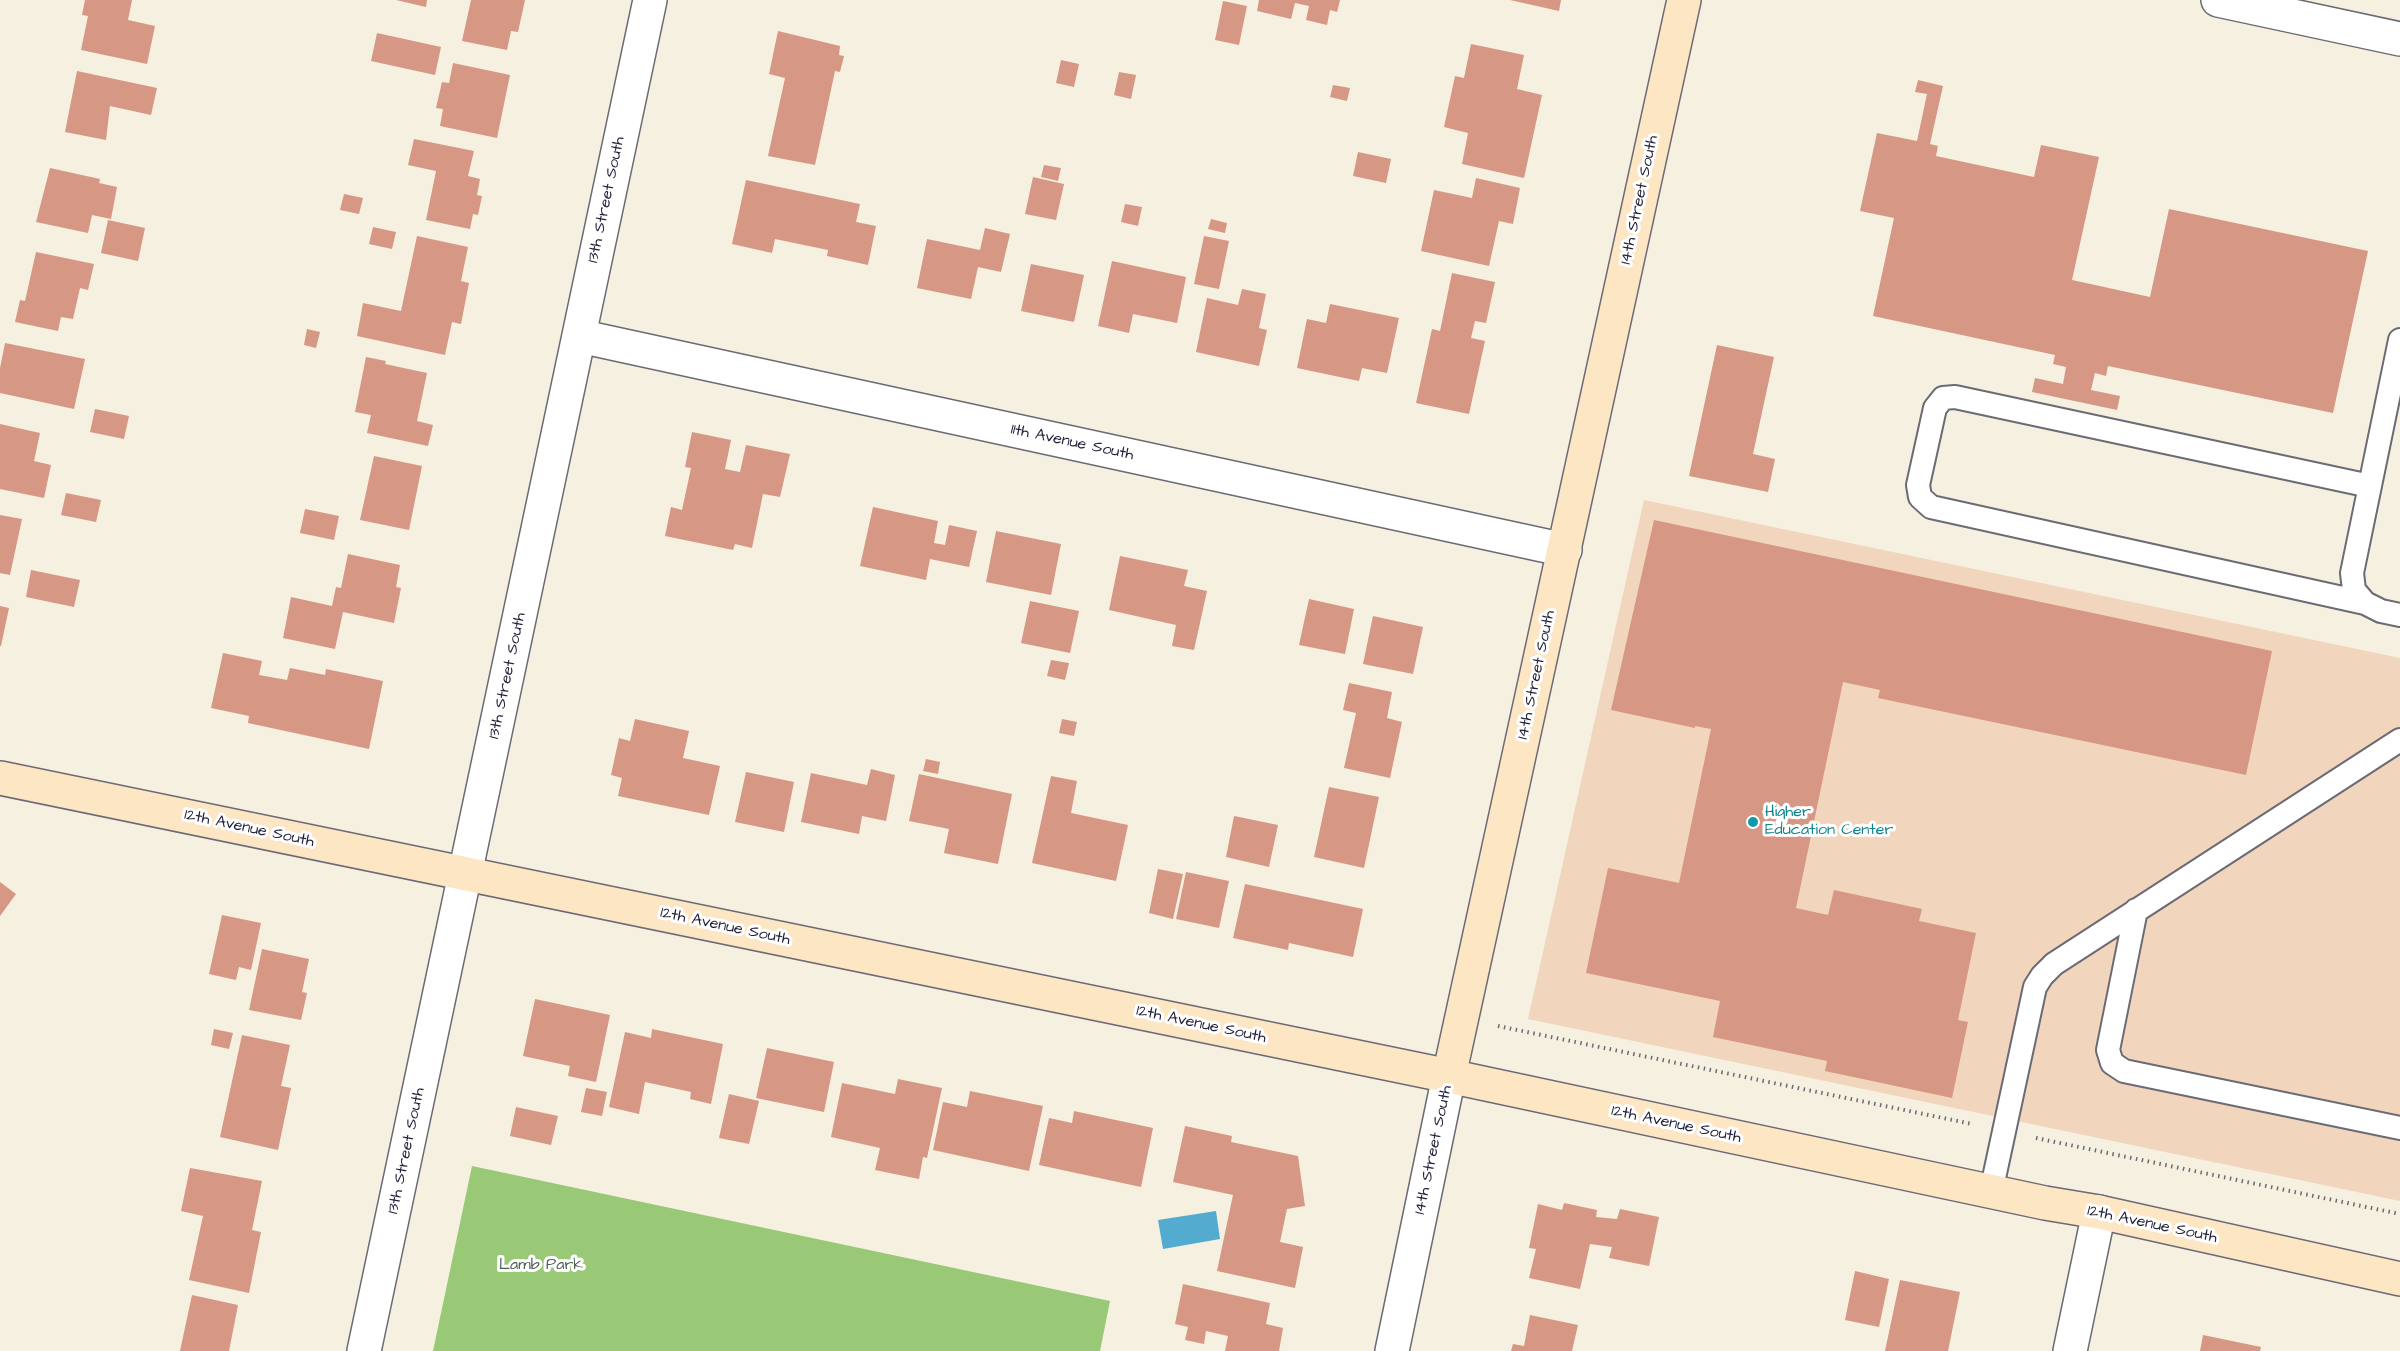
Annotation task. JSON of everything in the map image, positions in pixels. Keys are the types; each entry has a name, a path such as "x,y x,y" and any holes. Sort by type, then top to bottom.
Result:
{"street":[{"name":"13th Street South","path":"364,1351 467,874 650,0"},
{"name":"14th Street South","path":"1392,1351 1449,1076 1684,0"},
{"path":"2218,0 2400,39"},
{"name":"11th Avenue South","path":"579,336 1565,550"},
{"name":"12th Avenue South","path":"0,778 1449,1076 1991,1192 2099,1212 2400,1279"},
{"path":"2070,1351 2099,1212"}],"lane":[{"path":"2365,603 2354,590 2352,573 2400,340"},
{"path":"2370,486 1955,397 1943,398 1935,408 1918,485 1920,497 1931,507 2365,603 2381,611 2400,615"},
{"path":"1991,1192 2035,987 2055,964 2400,740"},
{"path":"2136,910 2108,1050 2112,1063 2124,1071 2400,1128"}],"path":[{"path":"1462,1019 2400,1214"}],"shaded area":[{"path":"1644,500 2400,658 2400,1201 1528,1019"}],"green space":[{"name":"Lamb Park","path":"472,1166 1110,1301 1100,1351 433,1351"}],"water":[{"path":"1216,1211 1220,1239 1163,1249 1158,1220"}],"building":[{"path":"85,0 132,0 128,20 155,26 147,64 81,50 88,16 82,15"},
{"path":"396,0 427,0 426,7"},
{"path":"471,0 525,0 518,32 511,31 507,50 462,41"},
{"path":"1259,0 1340,0 1337,12 1330,10 1327,25 1306,20 1309,6 1295,3 1291,19 1257,11"},
{"path":"1510,0 1561,0 1559,11"},
{"path":"1223,1 1247,6 1239,45 1215,40"},
{"path":"778,31 840,46 839,55 844,56 840,72 835,71 815,165 768,156 785,78 769,74"},
{"path":"377,33 441,47 435,75 371,61"},
{"path":"1471,44 1524,55 1517,89 1542,95 1524,178 1462,164 1468,133 1444,127 1455,76 1464,78"},
{"path":"1061,60 1079,64 1074,87 1056,83"},
{"path":"453,63 510,75 497,138 440,126 443,109 436,108 442,82 449,83"},
{"path":"77,71 157,88 151,115 110,106 106,140 65,132"},
{"path":"1119,72 1136,75 1131,99 1114,95"},
{"path":"1918,80 1943,86 1930,144 1938,146 1936,156 2034,177 2041,145 2099,157 2072,280 2150,297 2169,209 2368,251 2333,413 2108,366 2106,376 2095,373 2091,390 2120,396 2117,410 2032,392 2035,378 2063,384 2066,367 2053,364 2055,355 1873,316 1894,218 1860,211 1877,133 1917,141 1927,94 1915,92"},
{"path":"1333,85 1350,88 1347,101 1330,97"},
{"path":"414,139 474,151 468,176 480,179 477,195 482,196 478,215 473,214 470,229 426,220 436,171 408,165"},
{"path":"1358,152 1391,159 1386,183 1353,176"},
{"path":"1044,165 1061,168 1058,181 1041,177"},
{"path":"50,168 100,179 99,183 117,187 111,219 92,215 88,233 36,222"},
{"path":"1033,177 1064,184 1056,220 1025,214"},
{"path":"1476,178 1520,188 1513,224 1499,221 1489,266 1421,251 1434,190 1472,198"},
{"path":"746,180 860,204 856,222 876,226 868,265 827,256 828,250 775,239 772,253 732,244"},
{"path":"344,194 363,198 359,214 340,210"},
{"path":"1125,204 1142,207 1138,226 1121,222"},
{"path":"1211,219 1227,223 1225,233 1208,229"},
{"path":"108,220 145,228 138,261 101,253"},
{"path":"373,227 396,232 392,249 369,244"},
{"path":"985,228 1010,234 1001,272 978,267 971,299 917,288 927,239 980,250"},
{"path":"417,236 468,247 461,281 469,283 461,324 452,322 445,355 357,336 363,303 401,311"},
{"path":"1204,236 1229,241 1219,289 1194,284"},
{"path":"36,252 94,264 88,290 80,288 73,319 61,317 58,331 15,322 20,300 25,301"},
{"path":"1112,261 1186,277 1177,323 1133,314 1129,333 1098,326"},
{"path":"1031,264 1084,275 1074,322 1021,311"},
{"path":"1452,273 1495,282 1486,323 1475,321 1471,338 1485,341 1469,414 1416,403 1432,329 1440,331"},
{"path":"1242,289 1266,294 1259,328 1267,330 1259,366 1196,352 1207,298 1238,305"},
{"path":"1330,304 1399,318 1387,373 1362,368 1359,381 1297,368 1307,319 1326,323"},
{"path":"307,329 320,332 316,348 304,345"},
{"path":"5,343 85,359 74,409 0,393 0,368"},
{"path":"1717,345 1774,357 1753,454 1775,459 1768,492 1689,476"},
{"path":"366,357 386,361 385,364 427,373 417,421 433,425 428,446 367,433 371,415 355,412"},
{"path":"95,409 129,416 124,439 90,432"},
{"path":"0,424 40,433 34,461 51,465 44,498 0,489"},
{"path":"692,432 731,440 725,469 740,472 746,445 790,454 780,497 763,494 752,548 735,544 733,550 665,536 671,507 682,510 691,468 685,467"},
{"path":"374,456 422,466 409,530 360,520"},
{"path":"66,493 101,500 96,522 61,515"},
{"path":"873,507 938,521 934,543 945,545 949,525 977,531 969,567 930,559 926,580 860,566"},
{"path":"305,509 339,516 334,540 300,533"},
{"path":"0,515 22,519 10,575 0,573"},
{"name":"Higher Education Center","path":"1654,520 2272,651 2246,775 1878,698 1880,690 1843,682 1796,908 1828,915 1834,890 1922,909 1919,921 1976,933 1958,1020 1968,1022 1952,1098 1825,1071 1827,1061 1713,1037 1720,1001 1586,973 1608,868 1679,883 1711,729 1695,726 1695,728 1611,710"},
{"path":"996,531 1061,544 1051,595 986,582"},
{"path":"348,554 400,565 396,587 401,588 394,623 343,612 335,649 283,638 291,597 332,606 336,587 341,588"},
{"path":"1120,556 1188,570 1184,586 1207,591 1194,650 1172,646 1176,625 1109,610"},
{"path":"31,570 80,580 74,607 26,597"},
{"path":"1309,599 1354,609 1345,654 1299,645"},
{"path":"1030,601 1079,611 1070,653 1021,643"},
{"path":"0,606 9,608 1,646 0,646"},
{"path":"1373,616 1423,627 1413,674 1363,664"},
{"path":"223,653 262,661 259,675 287,680 290,668 325,675 326,669 383,681 369,749 248,723 249,716 211,708"},
{"path":"1051,660 1069,663 1065,680 1047,676"},
{"path":"1349,683 1392,692 1387,718 1402,722 1390,778 1344,768 1356,713 1343,710"},
{"path":"635,719 689,731 683,758 720,766 709,815 618,796 622,778 611,775 619,738 630,741"},
{"path":"1062,719 1077,722 1074,736 1059,733"},
{"path":"926,759 940,762 938,774 923,771"},
{"path":"871,769 895,775 886,821 862,816 859,834 801,822 811,773 867,785"},
{"path":"746,772 794,782 784,832 735,822"},
{"path":"919,774 1012,794 998,864 944,853 949,829 909,821"},
{"path":"1051,776 1077,781 1071,813 1128,825 1116,881 1032,863"},
{"path":"1329,787 1379,797 1364,868 1314,857"},
{"path":"1234,816 1278,825 1269,867 1226,857"},
{"path":"1158,869 1183,874 1173,919 1149,913"},
{"path":"1186,872 1229,881 1219,928 1176,919"},
{"path":"0,882 16,894 0,916"},
{"path":"1245,884 1363,909 1353,957 1289,943 1288,950 1233,938"},
{"path":"222,915 261,923 251,970 239,967 236,980 209,974"},
{"path":"262,949 309,959 302,992 307,993 301,1020 249,1010"},
{"path":"535,999 610,1015 596,1082 568,1076 570,1066 523,1056"},
{"path":"214,1029 233,1033 229,1049 211,1045"},
{"path":"652,1029 723,1044 711,1104 690,1099 691,1092 645,1082 639,1114 609,1107 625,1032 651,1038"},
{"path":"242,1035 290,1045 281,1086 291,1088 278,1150 220,1137"},
{"path":"767,1048 834,1062 824,1112 756,1098"},
{"path":"898,1079 942,1088 927,1158 923,1157 919,1179 875,1170 880,1148 831,1137 842,1083 895,1094"},
{"path":"586,1088 607,1092 602,1116 581,1112"},
{"path":"970,1091 1043,1106 1029,1171 933,1150 943,1102 967,1107"},
{"path":"729,1094 759,1101 749,1144 719,1138"},
{"path":"516,1107 558,1116 551,1145 510,1136"},
{"path":"1074,1111 1153,1128 1141,1187 1039,1165 1049,1118 1072,1123"},
{"path":"1185,1126 1232,1136 1231,1142 1298,1156 1305,1206 1287,1209 1280,1242 1303,1247 1295,1288 1217,1271 1233,1195 1173,1182"},
{"path":"190,1168 262,1181 252,1230 261,1232 249,1293 189,1280 203,1216 181,1211"},
{"path":"1564,1203 1597,1210 1596,1217 1617,1219 1620,1209 1659,1217 1649,1266 1609,1258 1612,1247 1590,1244 1580,1289 1529,1278 1536,1249 1529,1248 1538,1204 1562,1210"},
{"path":"1855,1271 1889,1279 1879,1327 1845,1320"},
{"path":"1900,1280 1960,1292 1948,1351 1885,1351"},
{"path":"1183,1284 1270,1303 1266,1324 1283,1328 1279,1351 1225,1351 1228,1336 1206,1331 1204,1344 1185,1340 1188,1327 1175,1324"},
{"path":"192,1295 238,1305 229,1351 180,1351"},
{"path":"1530,1315 1578,1325 1572,1351 1511,1351 1513,1344 1524,1346"},
{"path":"2203,1335 2261,1347 2260,1351 2200,1351"}],"place":[{"name":"Higher Education Center","path":"1753,822"}]}
